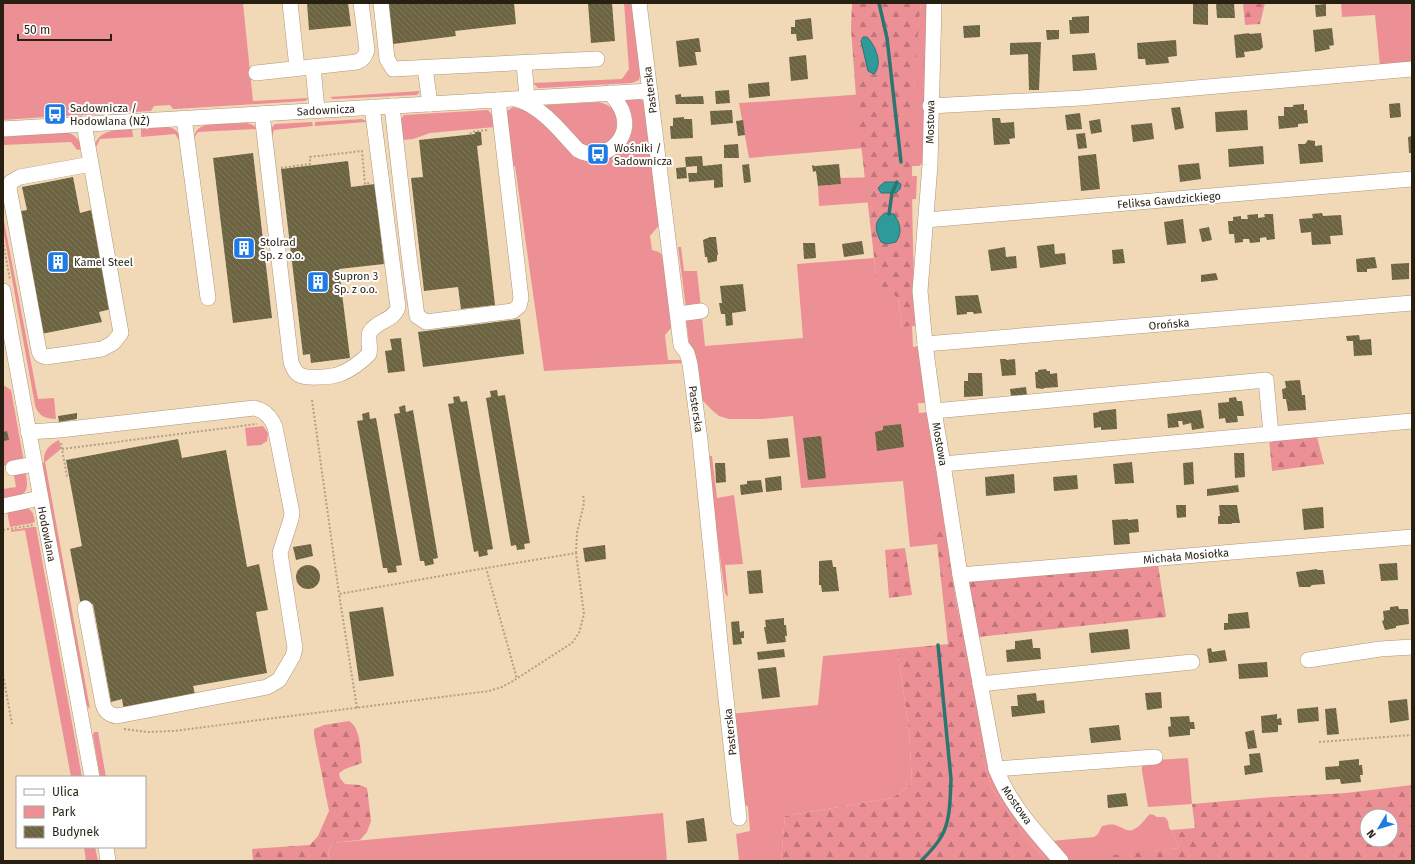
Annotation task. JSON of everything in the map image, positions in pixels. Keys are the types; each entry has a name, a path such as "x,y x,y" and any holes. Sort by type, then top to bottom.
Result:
{"street":[{"path":"290,3 297,68"},
{"path":"256,73 357,62 365,57 367,50 361,3"},
{"path":"381,3 387,59 393,69 597,59"},
{"name":"Pasterska","path":"640,3 681,345 687,353 690,364 700,440 739,818"},
{"name":"Mostowa","path":"934,3 930,144 920,291 934,411 960,575 996,769 1007,794 1061,861"},
{"path":"524,63 522,98 541,111 578,150 584,153 592,155 605,152 618,144 624,132 624,118 622,110 618,102 610,93"},
{"path":"313,67 317,110"},
{"path":"425,68 430,104"},
{"path":"930,106 1081,98 1412,69"},
{"name":"Sadownicza","path":"3,129 650,90"},
{"path":"392,106 417,316 426,322 513,311 519,306 521,298 498,100"},
{"path":"262,114 290,358 293,367 300,375 307,377 336,376 346,371 369,354 370,332 397,312 398,307 372,107"},
{"path":"184,118 208,298"},
{"path":"84,124 121,332 113,343 102,349 46,357 39,351 9,188 11,182 20,177 91,164"},
{"name":"Feliksa Gawdzickiego","path":"926,220 1412,178"},
{"name":"Hodowlana","path":"3,291 10,370 28,432 92,776"},
{"name":"Orońska","path":"925,344 1412,303"},
{"path":"678,314 701,311"},
{"path":"934,411 1266,380 1271,434"},
{"path":"28,432 60,430 254,408 264,412 273,422 292,513 280,553 295,648 293,656 279,680 267,687 117,716 111,715 106,711 103,704 85,608"},
{"path":"943,464 1412,421"},
{"path":"13,468 34,464"},
{"path":"3,506 40,498"},
{"name":"Michała Mosiołka","path":"960,575 1412,537"},
{"path":"1308,660 1380,649 1412,647"},
{"path":"980,684 1192,662"},
{"path":"996,769 1155,757"},
{"path":"106,848 108,861"}],"path":[{"path":"470,134 472,132 501,128"},
{"path":"280,168 310,164 310,157 362,151 365,184 382,182"},
{"path":"312,400 339,594 357,708"},
{"path":"62,449 273,422"},
{"path":"60,430 67,477"},
{"path":"119,727 147,732 173,731 489,691 502,687 572,643 579,633 584,614 576,553 577,533 584,503 583,494"},
{"path":"3,530 37,524"},
{"path":"339,594 576,553"},
{"path":"486,568 517,678"},
{"path":"3,675 12,724"},
{"path":"1319,742 1412,735"}],"green space":[{"path":"3,3 243,3 253,101 309,98 305,101 175,109 173,109 170,105 154,106 151,111 66,116 63,111 47,111 45,117 3,120"},
{"path":"624,3 635,3 642,64 639,65 639,80 632,83 541,88 538,88 533,83 622,79 629,69"},
{"path":"852,3 921,3 914,83 912,164 916,326 902,327 898,298 877,283 857,110 851,29"},
{"path":"921,3 928,3 924,91 924,162 919,166 879,166 876,147 749,158 739,103 914,92 915,54"},
{"path":"1243,3 1265,3 1260,24 1245,25"},
{"path":"1341,3 1412,3 1412,64 1380,66 1375,15 1342,17"},
{"path":"420,91 417,95 333,99 330,97"},
{"path":"627,99 639,99 644,101 660,224 650,236 652,250 659,252 663,256 673,326 665,335 668,360 685,360 685,363 544,371 515,166 510,166 504,113 513,107 530,112 589,161 601,160 611,157 620,151 627,143 631,134 633,124 631,113 625,103"},
{"path":"599,102 611,108 617,121 614,139 598,148 585,145 579,141 546,107 546,105"},
{"path":"488,110 492,115 495,127 430,133 413,139 403,140 400,120 404,115"},
{"path":"362,119 366,121 368,127 365,122 315,126 315,122"},
{"path":"312,122 313,126 274,130 272,136 270,129 275,124"},
{"path":"247,123 253,125 257,129 198,132 194,138 195,132 198,129 208,124"},
{"path":"173,128 181,140 179,140 175,134 141,137 141,129"},
{"path":"132,129 133,137 100,139 96,147 94,147 96,141 104,134 114,130"},
{"path":"67,132 77,138 84,149 77,150 71,142 3,145 4,137"},
{"path":"917,176 916,199 819,206 818,186 841,184 840,178"},
{"path":"3,216 38,399 54,398 56,419 43,416 36,409 3,229"},
{"path":"678,247 681,247 684,271 697,271 701,307 686,308"},
{"path":"874,258 877,282 898,298 902,327 912,326 913,347 920,346 925,403 918,403 919,413 928,412 986,752 1054,861 1047,861 1025,836 992,789 983,759 962,639 954,583 935,525 938,544 910,547 903,481 801,488 793,416 763,419 729,419 719,416 702,400 690,351 686,319 702,317 705,346 803,338 797,264"},
{"path":"3,385 11,390 24,462 3,466"},
{"path":"263,426 268,433 267,441 261,445 247,446 245,428"},
{"path":"1317,437 1324,464 1272,471 1269,438"},
{"path":"59,440 61,449 45,462 90,709 85,701 42,463 44,463 47,449"},
{"path":"706,456 712,456 717,498 734,495 743,564 725,565 728,597 725,593"},
{"path":"25,468 27,488 23,494 4,500 3,489 16,487 13,470"},
{"path":"25,508 31,511 35,521 33,523 10,527 7,511"},
{"path":"943,523 983,759 992,789 1025,836 1047,861 781,861 785,816 892,798 912,784 909,729 897,649 948,644 935,525"},
{"path":"36,527 82,776 71,776 25,530 11,532 11,530"},
{"path":"905,548 912,595 889,598 885,550"},
{"path":"1158,565 1166,617 978,637 969,581"},
{"path":"897,649 909,729 912,784 892,798 785,816 781,861 739,861 736,834 750,831 748,807 740,798 730,714 818,705 823,656"},
{"path":"349,721 353,724 358,734 362,763 345,769 339,773 340,778 345,784 360,785 367,788 371,821 367,832 360,840 332,843 329,852 330,861 253,861 252,849 310,845 318,836 329,811 314,729 324,725"},
{"path":"94,732 98,732 106,776 100,776 93,735"},
{"path":"1188,758 1192,804 1148,807 1142,771 1142,761"},
{"path":"1412,785 1412,861 1076,861 1075,859 1179,848 1171,830 1195,828 1192,804 1273,797 1346,793"},
{"path":"663,813 667,861 330,861 329,856 329,849 332,843"},
{"path":"1150,814 1157,817 1165,817 1179,848 1068,861 1051,841 1094,837 1098,834 1102,826 1107,825 1115,825 1128,830 1133,830"},
{"path":"84,848 95,848 98,861 86,861"}],"water":[{"path":"863,37 867,37 876,50 878,65 874,74 868,71 861,41"},
{"path":"885,182 897,182 901,184 900,189 896,193 881,193 878,188"},
{"path":"885,213 894,214 900,228 896,242 887,244 881,242 876,230 878,220"}],"building":[{"path":"307,3 348,3 351,26 309,30"},
{"path":"388,3 514,3 516,24 455,31 456,36 393,44"},
{"path":"588,3 612,3 615,41 591,43"},
{"path":"1193,3 1208,3 1208,25 1193,24"},
{"path":"1216,3 1234,3 1235,18 1217,18"},
{"path":"1326,4 1326,16 1316,17 1315,5"},
{"path":"1089,16 1089,33 1070,34 1069,20 1072,20 1072,17"},
{"path":"811,18 813,39 797,41 796,34 791,34 791,27 795,27 795,20"},
{"path":"980,25 980,37 964,38 963,26"},
{"path":"1332,28 1334,45 1329,46 1330,49 1315,52 1313,30"},
{"path":"1046,30 1059,30 1059,39 1047,40"},
{"path":"1261,33 1263,47 1260,50 1244,52 1245,57 1236,58 1234,35"},
{"path":"699,38 701,52 695,52 697,65 679,67 676,41"},
{"path":"1176,40 1177,56 1168,57 1169,63 1146,65 1145,59 1138,59 1137,43"},
{"path":"1041,42 1039,90 1029,90 1028,54 1010,55 1010,43"},
{"path":"1095,53 1097,70 1073,71 1072,55"},
{"path":"806,55 808,79 791,81 789,57"},
{"path":"769,82 770,96 749,98 748,84"},
{"path":"729,90 730,103 716,104 715,91"},
{"path":"681,94 681,97 703,96 704,104 676,104 675,95"},
{"path":"1400,103 1401,117 1390,118 1389,104"},
{"path":"1304,104 1304,110 1307,110 1308,123 1298,124 1298,127 1279,129 1278,116 1284,116 1284,107 1293,107 1293,105"},
{"path":"1180,107 1184,128 1175,130 1171,108"},
{"path":"732,110 733,123 711,125 710,111"},
{"path":"1247,110 1248,130 1216,132 1215,112"},
{"path":"1080,113 1082,129 1067,130 1065,115"},
{"path":"684,117 684,119 692,119 693,138 671,139 670,126 673,126 673,118"},
{"path":"992,118 1000,118 1001,123 1014,122 1015,138 1009,139 1010,144 994,145"},
{"path":"1100,119 1102,132 1091,134 1089,121"},
{"path":"743,120 745,135 738,136 736,121"},
{"path":"1152,123 1154,139 1133,142 1131,125"},
{"path":"475,132 481,132 482,145 477,146 495,305 461,309 458,287 424,291 411,178 423,177 419,140 475,134"},
{"path":"1085,133 1087,148 1078,149 1076,134"},
{"path":"1412,136 1412,153 1409,153 1408,137"},
{"path":"1308,140 1315,141 1315,146 1322,145 1323,162 1300,164 1298,144 1305,144"},
{"path":"738,144 739,158 724,158 724,145"},
{"path":"1263,146 1264,164 1229,167 1228,149"},
{"name":"Stolrad Sp. z o.o.","path":"253,153 272,318 233,323 213,158"},
{"path":"1096,154 1100,189 1081,191 1078,156"},
{"path":"702,156 703,166 722,164 723,187 714,188 714,180 689,182 688,173 697,173 697,166 686,167 685,157"},
{"name":"Supron 3 Sp. z o.o.","path":"348,161 351,187 375,184 384,264 339,269 350,358 311,363 310,354 303,355 281,169"},
{"path":"1199,163 1201,179 1180,182 1178,165"},
{"path":"749,164 751,182 744,183 742,165"},
{"path":"839,164 841,184 818,186 816,171 813,172 812,165"},
{"path":"686,167 687,178 677,179 676,168"},
{"name":"Kamel Steel","path":"73,177 80,213 91,210 111,309 99,312 102,322 41,334 16,212 27,210 22,187"},
{"path":"1322,213 1323,216 1341,215 1343,235 1330,236 1331,244 1312,245 1311,232 1301,233 1299,219 1313,218 1312,214"},
{"path":"1258,214 1258,218 1265,217 1264,214 1273,214 1275,239 1267,240 1266,237 1260,238 1260,242 1250,243 1249,239 1243,239 1243,242 1235,243 1234,234 1229,234 1228,221 1233,221 1233,217 1241,216 1241,219 1248,219 1247,215"},
{"path":"1183,219 1186,243 1167,245 1164,222"},
{"path":"1209,227 1212,240 1202,242 1199,229"},
{"path":"710,237 716,237 718,255 717,261 708,263 707,257 705,257 703,240"},
{"path":"862,241 864,254 844,257 842,244"},
{"path":"803,243 815,243 816,258 804,259"},
{"path":"1054,244 1055,254 1065,253 1066,264 1040,268 1037,246"},
{"path":"1005,247 1006,257 1016,256 1017,268 991,271 988,250"},
{"path":"1123,249 1125,263 1113,264 1112,250"},
{"path":"1375,257 1377,268 1367,269 1367,272 1357,272 1356,259"},
{"path":"1409,263 1409,279 1392,280 1391,264"},
{"path":"1216,273 1218,280 1201,282 1201,275"},
{"path":"743,284 746,311 732,313 733,325 726,326 725,314 721,314 719,303 722,303 720,286"},
{"path":"978,295 982,313 974,314 973,312 967,312 967,314 957,315 955,296"},
{"path":"520,319 524,354 423,367 418,332"},
{"path":"1359,335 1360,340 1371,339 1372,355 1354,356 1353,341 1347,341 1346,336"},
{"path":"401,338 405,371 388,373 385,351 392,350 390,339"},
{"path":"1000,359 1015,359 1016,375 1002,376"},
{"path":"1046,369 1047,371 1050,371 1050,374 1057,373 1058,387 1043,389 1036,388 1035,372"},
{"path":"968,373 982,373 983,396 964,397 964,381 968,381"},
{"path":"1300,380 1302,395 1305,395 1306,410 1288,411 1286,399 1283,399 1282,389 1286,388 1285,381"},
{"path":"1026,387 1027,395 1011,396 1010,389"},
{"path":"497,390 498,396 505,395 530,543 524,544 525,549 517,550 516,545 511,546 486,398 491,397 490,391"},
{"path":"459,396 461,402 467,401 493,549 487,550 488,555 479,557 478,551 474,552 448,404 454,403 453,397"},
{"path":"1236,397 1237,401 1242,401 1244,416 1237,416 1238,422 1226,423 1225,418 1219,419 1218,403 1229,402 1229,398"},
{"path":"405,405 406,412 413,410 438,558 433,559 434,564 425,566 424,561 420,561 394,414 400,413 399,407"},
{"path":"1116,409 1117,429 1101,430 1101,427 1094,428 1093,413"},
{"path":"1201,410 1204,428 1192,430 1191,423 1183,425 1182,421 1178,421 1179,427 1168,428 1167,414"},
{"path":"369,412 370,419 376,418 402,565 396,566 397,572 388,573 387,568 383,568 357,421 363,420 362,414"},
{"path":"77,413 77,419 59,422 58,416"},
{"path":"901,424 904,447 877,451 875,432 883,430 883,426"},
{"path":"7,431 9,440 3,441 3,432"},
{"path":"821,436 826,478 808,480 803,438"},
{"path":"788,438 790,457 769,459 767,440"},
{"path":"178,439 182,458 226,450 247,567 259,564 268,610 256,612 267,673 193,686 196,698 124,711 122,699 111,702 93,604 81,606 70,549 82,546 66,460"},
{"path":"1234,453 1244,453 1245,477 1235,478"},
{"path":"1132,462 1134,483 1115,484 1113,464"},
{"path":"1193,462 1194,484 1184,485 1183,463"},
{"path":"715,463 725,463 726,482 716,483"},
{"path":"1014,474 1015,493 986,496 985,477"},
{"path":"1077,475 1078,489 1054,491 1053,477"},
{"path":"781,476 782,490 766,492 765,478"},
{"path":"761,480 763,492 741,495 740,485 747,484 747,481"},
{"path":"1238,485 1239,492 1207,496 1207,489"},
{"path":"1176,505 1186,505 1186,517 1177,518"},
{"path":"1219,505 1237,505 1240,523 1218,524 1218,516 1220,516"},
{"path":"1323,507 1324,528 1304,530 1302,509"},
{"path":"1138,519 1139,532 1129,533 1130,544 1114,545 1112,520"},
{"path":"311,544 313,556 296,560 293,547"},
{"path":"605,545 606,559 585,562 583,548"},
{"path":"832,560 833,567 836,567 839,591 822,592 821,585 819,585 819,561"},
{"path":"1397,563 1398,580 1381,581 1379,564"},
{"path":"308,565 316,569 320,577 316,585 308,589 300,585 296,577 300,569"},
{"path":"1317,569 1323,570 1325,584 1312,585 1310,587 1299,587 1296,572"},
{"path":"761,570 763,593 749,594 747,571"},
{"path":"1398,606 1399,609 1408,609 1409,624 1396,626 1396,628 1385,630 1382,621 1384,620 1383,611 1390,610 1390,607"},
{"path":"383,607 394,676 359,681 349,612"},
{"path":"1248,612 1250,628 1224,630 1224,623 1228,623 1228,614"},
{"path":"784,618 787,636 785,636 786,642 767,644 764,627 766,627 765,620"},
{"path":"739,621 740,632 744,631 744,638 741,638 742,644 733,645 731,622"},
{"path":"1128,629 1130,649 1091,653 1089,633"},
{"path":"1032,639 1033,648 1040,648 1041,659 1007,662 1006,650 1015,649 1015,641"},
{"path":"1211,648 1212,652 1225,650 1227,661 1209,663 1207,649"},
{"path":"784,649 785,657 758,660 757,652"},
{"path":"1267,662 1268,677 1239,679 1238,664"},
{"path":"776,667 780,697 762,699 758,669"},
{"path":"1161,692 1162,708 1147,710 1145,693"},
{"path":"1036,693 1037,701 1044,700 1045,713 1012,717 1011,706 1018,706 1017,695"},
{"path":"1407,699 1409,720 1390,723 1388,701"},
{"path":"1318,707 1319,721 1298,723 1297,709"},
{"path":"1336,708 1339,734 1327,735 1325,709"},
{"path":"1277,714 1277,719 1281,718 1282,725 1278,725 1278,732 1262,733 1261,716"},
{"path":"1189,716 1190,722 1194,722 1195,729 1190,729 1190,735 1169,737 1168,727 1171,726 1170,717"},
{"path":"1119,725 1121,740 1091,743 1089,728"},
{"path":"1254,730 1257,748 1248,749 1245,732"},
{"path":"1260,753 1263,772 1245,775 1244,766 1250,765 1249,754"},
{"path":"1359,759 1359,765 1362,765 1363,775 1360,775 1361,782 1341,784 1340,779 1326,780 1325,767 1339,766 1339,761"},
{"path":"1126,793 1128,806 1108,808 1107,795"},
{"path":"704,818 707,841 688,843 686,821"}],"waterway":[{"path":"879,3 887,38 901,162"},
{"path":"889,214 892,193 897,182"},
{"path":"921,861 937,844 944,831 947,824 950,801 951,779 938,645"}],"place":[{"name":"Sadownicza / Hodowlana (NŻ)","path":"55,114"},
{"name":"Wośniki / Sadownicza","path":"598,154"},
{"name":"Stolrad Sp. z o.o.","path":"244,248"},
{"name":"Kamel Steel","path":"58,262"},
{"name":"Supron 3 Sp. z o.o.","path":"318,282"}]}
